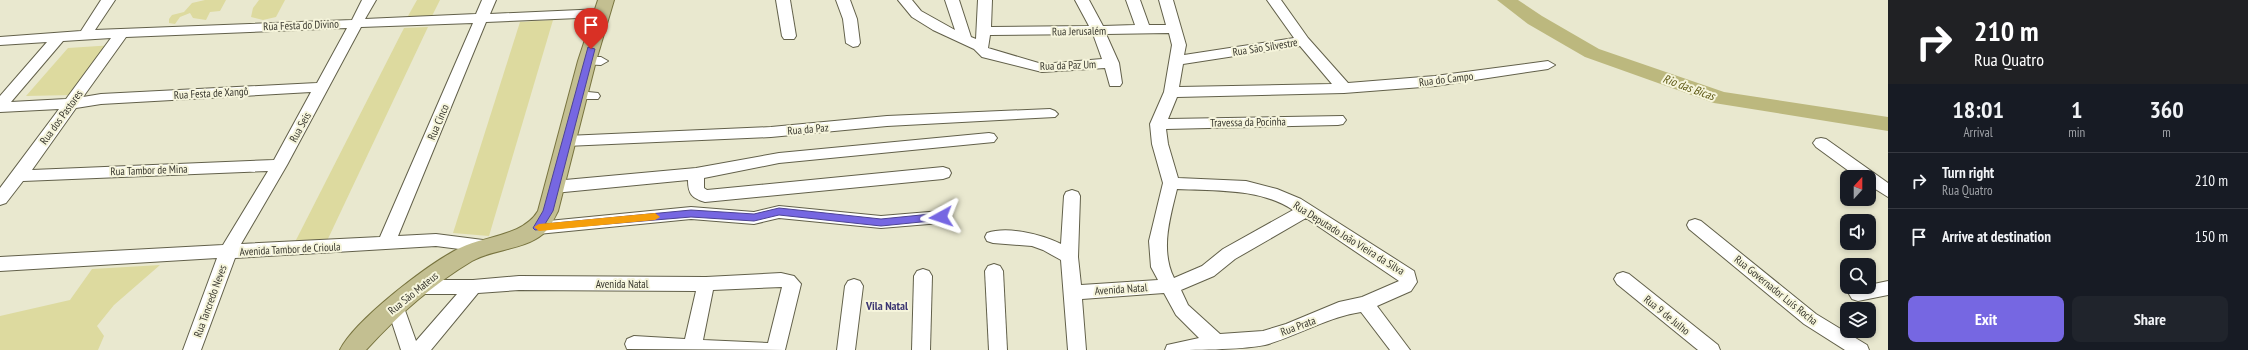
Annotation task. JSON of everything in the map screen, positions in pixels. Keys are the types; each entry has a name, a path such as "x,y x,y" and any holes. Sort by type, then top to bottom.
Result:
{"main road":[{"path":"538,228 548,211 566,141 585,96 594,61 604,6"},
{"name":"Rua São Mateus","path":"352,350 365,335 396,307 444,268 483,246 514,240 538,228"}],"street":[{"path":"85,35 108,0"},
{"name":"Rua Seis","path":"228,252 322,88 369,0"},
{"name":"Rua Cinco","path":"386,243 489,0"},
{"path":"783,0 789,36"},
{"path":"843,0 850,20 853,43"},
{"name":"Rua da Paz Um","path":"905,0 906,5 915,14 981,47 983,52 987,54 1038,67 1112,63"},
{"path":"952,0 965,39"},
{"path":"981,47 984,31 985,0"},
{"path":"1082,0 1112,63 1115,83"},
{"path":"1133,0 1144,30"},
{"path":"1166,0 1179,45 1171,92 1158,124 1160,144 1172,183 1162,216 1158,241 1160,267 1168,286 1182,310 1216,342"},
{"name":"Rua São Silvestre","path":"1177,61 1302,41 1274,0"},
{"name":"Rua Festa do Divino","path":"0,41 85,35 481,18 604,6"},
{"name":"Rua Jerusalém","path":"984,31 1174,29"},
{"name":"Rua dos Pastores","path":"0,199 19,176 120,34"},
{"path":"1,103 59,37"},
{"path":"1302,41 1344,88"},
{"name":"Rua do Campo","path":"1171,92 1344,88 1435,81 1548,65"},
{"name":"Rua Festa de Xangô","path":"1,103 322,88"},
{"name":"Rua da Paz","path":"566,141 771,132 888,121 1050,114"},
{"name":"Travessa da Pocinha","path":"1158,124 1338,120"},
{"path":"554,187 696,174 779,158 989,138"},
{"path":"1821,144 1859,170"},
{"name":"Rua Tambor de Mina","path":"19,176 279,164"},
{"path":"696,174 696,191 705,196 943,173"},
{"path":"1876,182 1888,191"},
{"name":"Rua Deputado João Vieira da Silva","path":"1172,183 1246,187 1271,193 1306,210 1408,276"},
{"path":"1072,196 1068,257 1073,293 1077,350"},
{"name":"Avenida Natal","path":"1073,293 1168,286 1185,282 1208,271 1229,254 1306,210"},
{"path":"538,228 691,213 754,218 779,212 881,222 941,217"},
{"name":"Rua Governador Luís Rocha","path":"1695,224 1810,319 1860,350"},
{"path":"993,237 1037,240 1052,244 1068,257"},
{"name":"Avenida Tambor de Crioula","path":"0,264 436,240 483,246"},
{"name":"Rua Tancredo Neves","path":"192,350 228,252"},
{"path":"994,271 998,350"},
{"path":"921,350 923,276"},
{"name":"Rua Prata","path":"1174,350 1216,342 1263,338 1290,330 1345,307 1365,304 1405,286 1408,282 1408,276"},
{"name":"Rua 9 de Julho","path":"1623,279 1711,350"},
{"name":"Avenida Natal","path":"421,287 473,287 519,283 706,284 781,280 788,281 792,284 776,350"},
{"path":"692,347 706,284"},
{"path":"846,350 854,286"},
{"path":"420,350 473,287"},
{"path":"1876,290 1888,288"},
{"path":"1365,304 1402,350"},
{"path":"396,307 410,350"},
{"path":"634,344 766,350"}],"shaded area":[{"path":"205,0 226,0 220,11 210,12 206,20 193,18 190,13 180,17 175,24 169,23 169,19 172,15 184,12 192,3"},
{"path":"259,0 285,0 276,17 263,20 251,17 253,8"},
{"path":"417,0 440,0 432,16 408,16"},
{"path":"553,20 489,236 453,233 520,22"},
{"path":"428,27 326,243 295,242 404,28"},
{"path":"114,45 73,95 26,96 68,48"},
{"path":"160,265 114,305 97,326 104,336 98,350 0,350 0,316 70,300 92,269"}],"waterway":[{"name":"Rio das Bicas","path":"1506,0 1535,20 1592,53 1721,98 1888,124"}],"slow traffic":[{"path":"539,227 538,228 655,217"}],"district":[{"name":"Vila Natal","path":"887,305"}],"route":[{"path":"591,49 548,211 538,228 691,213 754,218 779,212 870,222 941,217"}]}
